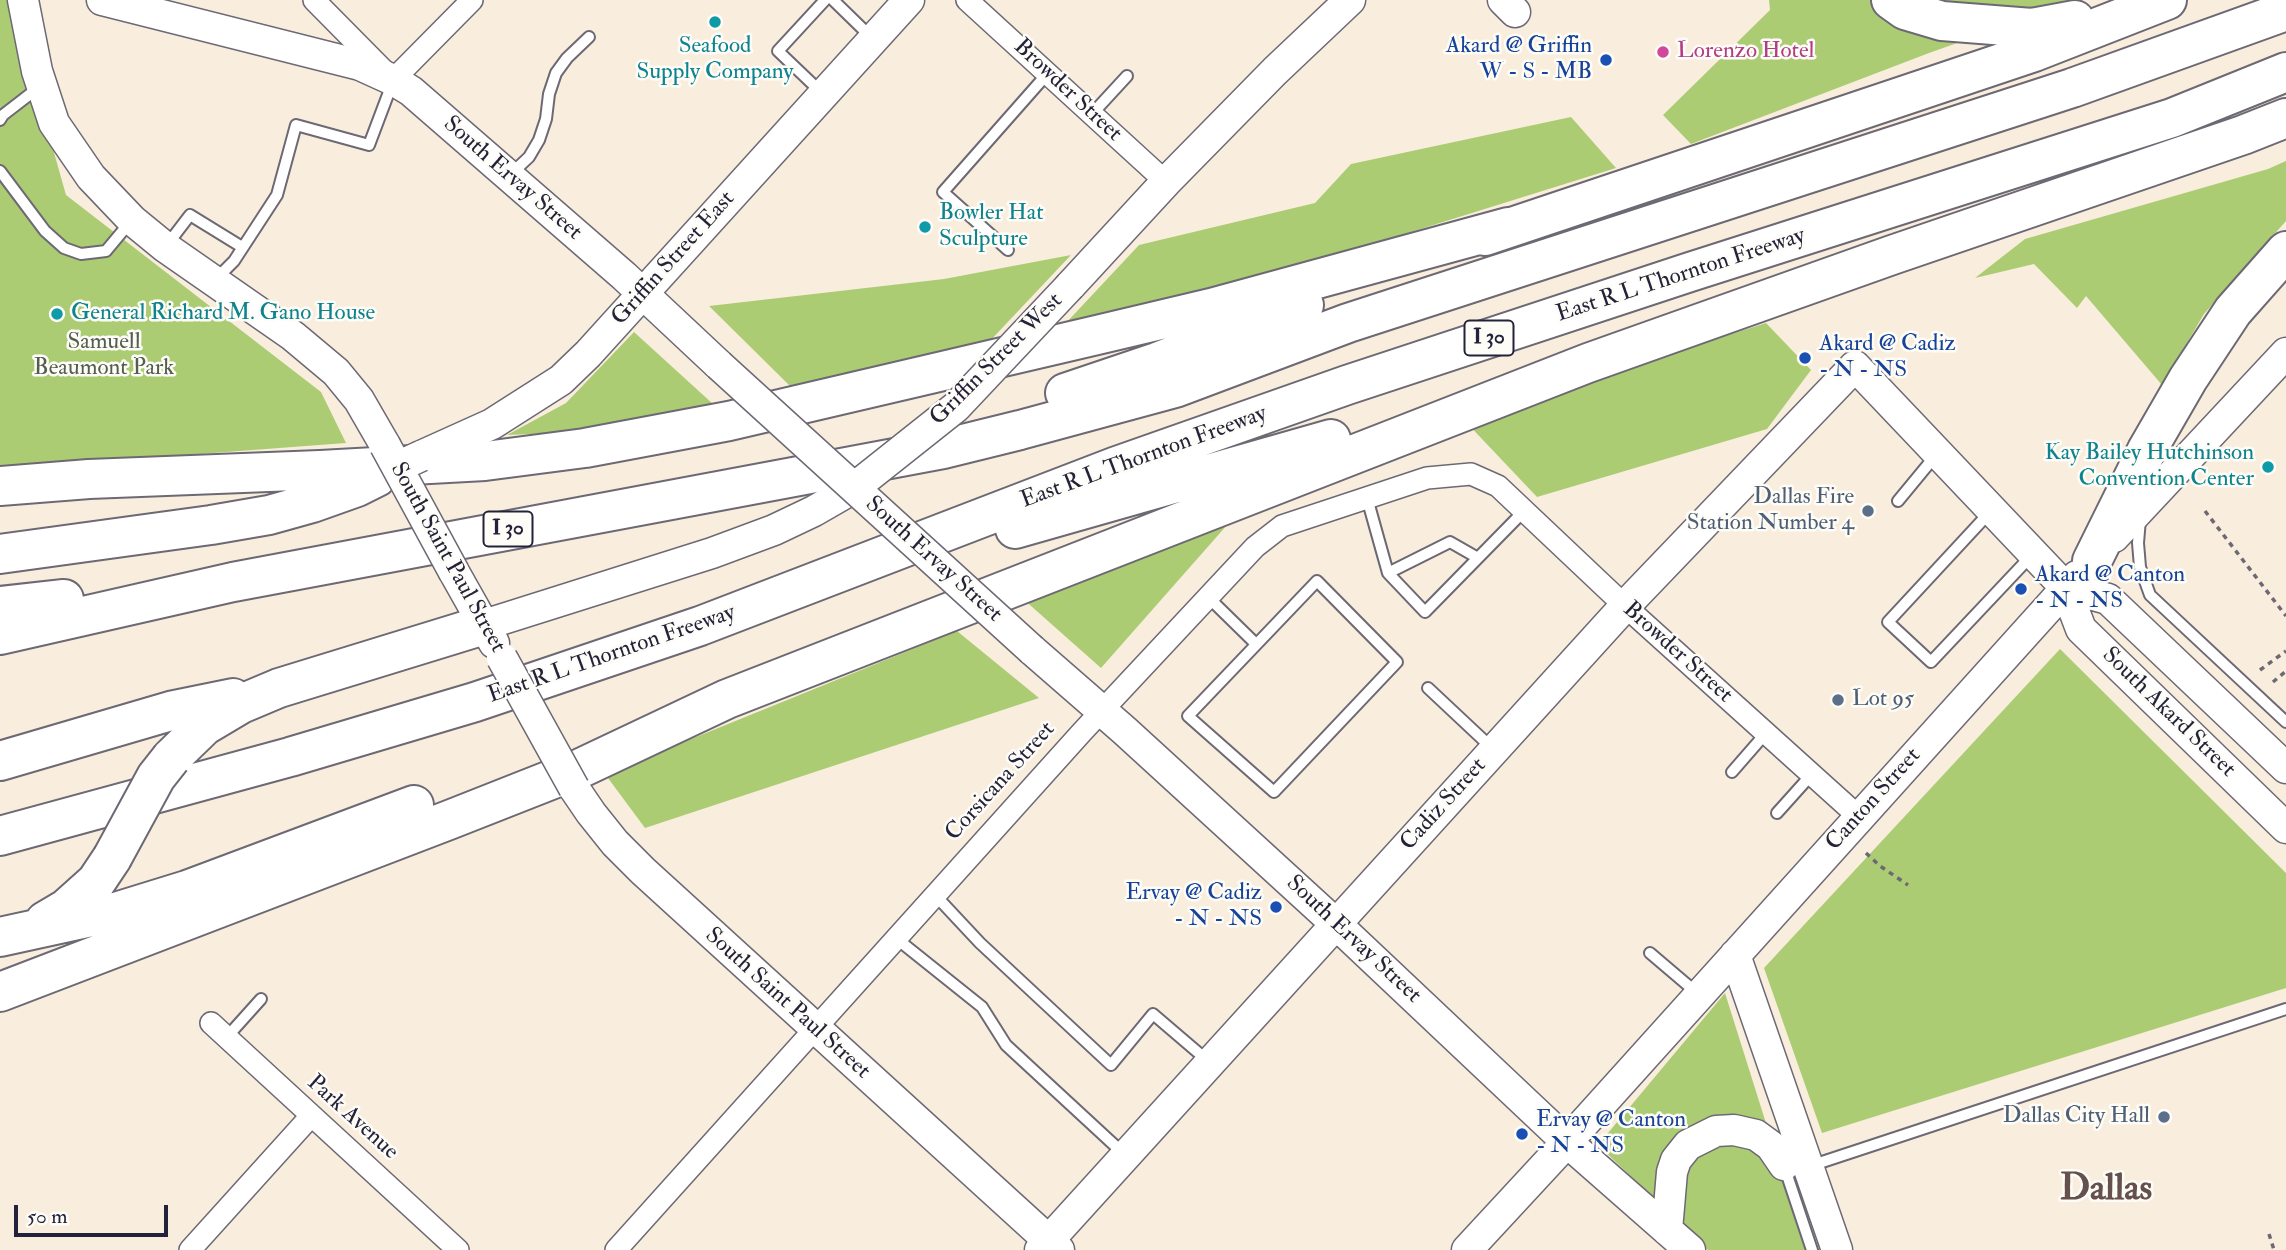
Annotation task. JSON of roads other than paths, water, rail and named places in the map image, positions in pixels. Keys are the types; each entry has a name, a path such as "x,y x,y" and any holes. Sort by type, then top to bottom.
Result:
{"highway":[{"path":"1891,0 1905,10 1942,21 2032,28 2158,4"},
{"path":"943,449 1001,415 1157,362 1508,227 2034,52 2158,4"},
{"name":"I 30","path":"0,635 233,582 943,449 1175,388 1348,324 2072,88 2286,11"},
{"name":"East R L Thornton Freeway","path":"0,836 290,757 475,702 699,626 1114,467 1321,394 1690,272 2172,118 2286,72"},
{"path":"0,992 581,768 727,699 1588,363 2286,118"},
{"path":"0,486 89,478 485,461 585,448 729,421 1211,308 1508,227"},
{"path":"2092,561 2147,450 2188,379 2234,311 2286,251"},
{"path":"699,626 916,559 1588,363"},
{"path":"0,554 241,520 312,503 357,487 391,456"},
{"path":"0,606 233,582"},
{"path":"0,761 174,710 279,688 484,625"},
{"path":"0,937 41,923 67,908 96,882 156,777 171,758 204,726 241,704 279,688"},
{"path":"0,937 119,911 187,890 628,727 727,699"},
{"path":"0,860 290,757"}],"main road":[{"name":"South Saint Paul Street","path":"23,0 41,87 54,123 72,151 132,220 165,247 293,336 336,372 359,400 574,788 607,833 643,871 1049,1247"},
{"name":"Griffin Street East","path":"391,456 439,448 492,424 561,380 825,96 909,0"},
{"name":"Griffin Street West","path":"484,625 712,553 774,530 854,488 957,407 1166,183 1275,71 1350,0"},
{"name":"South Ervay Street","path":"123,2 360,65 393,79 411,91 642,293 1032,650 1102,710 1336,923 1567,1142 1690,1250"},
{"name":"Canton Street","path":"1467,1250 2065,587 2286,353"},
{"name":"South Akard Street","path":"1855,366 2065,587 2081,629 2286,828"},
{"name":"Cadiz Street","path":"1049,1247 1126,1156 1625,606 1855,366"},
{"name":"South Akard Street","path":"2065,587 2108,599 2286,768"},
{"path":"1735,955 1775,1068 1779,1143 1796,1166 1837,1250"},
{"path":"1667,1230 1672,1172 1676,1160 1688,1145 1716,1130 1734,1130 1756,1135 1796,1166"}],"street":[{"path":"314,0 393,79 472,0"},
{"name":"Browder Street","path":"967,0 1166,183"},
{"name":"Corsicana Street","path":"616,1250 1102,710 1255,547 1282,526 1427,478 1471,474 1498,486"},
{"name":"Browder Street","path":"1498,486 1625,606 1859,817"},
{"name":"Park Avenue","path":"218,1031 458,1250"},
{"path":"190,1250 311,1116"}],"lane":[{"path":"825,0 778,51 825,96"},
{"path":"833,0 874,40"},
{"path":"509,176 529,157 539,140 556,73 589,37"},
{"path":"1008,250 943,192 1048,73"},
{"path":"1092,114 1127,76"},
{"path":"215,280 234,261 278,195 296,125 369,145 393,79"},
{"path":"0,120 41,87"},
{"path":"0,171 45,231 64,248 81,254 106,251 132,220"},
{"path":"165,247 190,215 242,247"},
{"path":"1898,501 1938,453"},
{"path":"1367,498 1388,573 1425,612 1524,511"},
{"path":"2141,507 2138,543 2140,567 2150,595 2286,722"},
{"path":"1992,510 1888,622 1931,662 2034,554"},
{"path":"1388,573 1450,542 1478,558"},
{"path":"1317,581 1397,662 1274,792 1188,716 1256,644 1317,581"},
{"path":"1208,597 1256,644"},
{"path":"1428,688 1494,750"},
{"path":"1732,772 1766,733"},
{"path":"1777,813 1812,774"},
{"path":"936,896 980,943 1111,1065 1153,1014 1210,1063"},
{"path":"897,939 982,1007 1006,1045 1126,1156"},
{"path":"1650,953 1699,995"},
{"path":"218,1031 261,999"},
{"path":"1812,1250 1796,1166 2286,1009"}],"place":[{"name":"Seafood Supply Company","path":"715,22"},
{"name":"Lorenzo Hotel","path":"1663,52"},
{"name":"Akard @ Griffin W - S - MB","path":"1606,60"},
{"name":"Bowler Hat Sculpture","path":"925,227"},
{"name":"General Richard M. Gano House","path":"57,314"},
{"name":"Akard @ Cadiz - N - NS","path":"1805,358"},
{"name":"Kay Bailey Hutchinson Convention Center","path":"2268,467"},
{"name":"Dallas Fire Station Number 4","path":"1868,511"},
{"name":"Akard @ Canton - N - NS","path":"2021,589"},
{"name":"Lot 95","path":"1838,700"},
{"name":"Ervay @ Cadiz - N - NS","path":"1276,907"},
{"name":"Dallas City Hall","path":"2164,1117"},
{"name":"Ervay @ Canton - N - NS","path":"1522,1134"}],"district":[{"name":"Dallas","path":"2106,1191"}],"park label":[{"name":"Samuell Beaumont Park","path":"104,356"}]}
